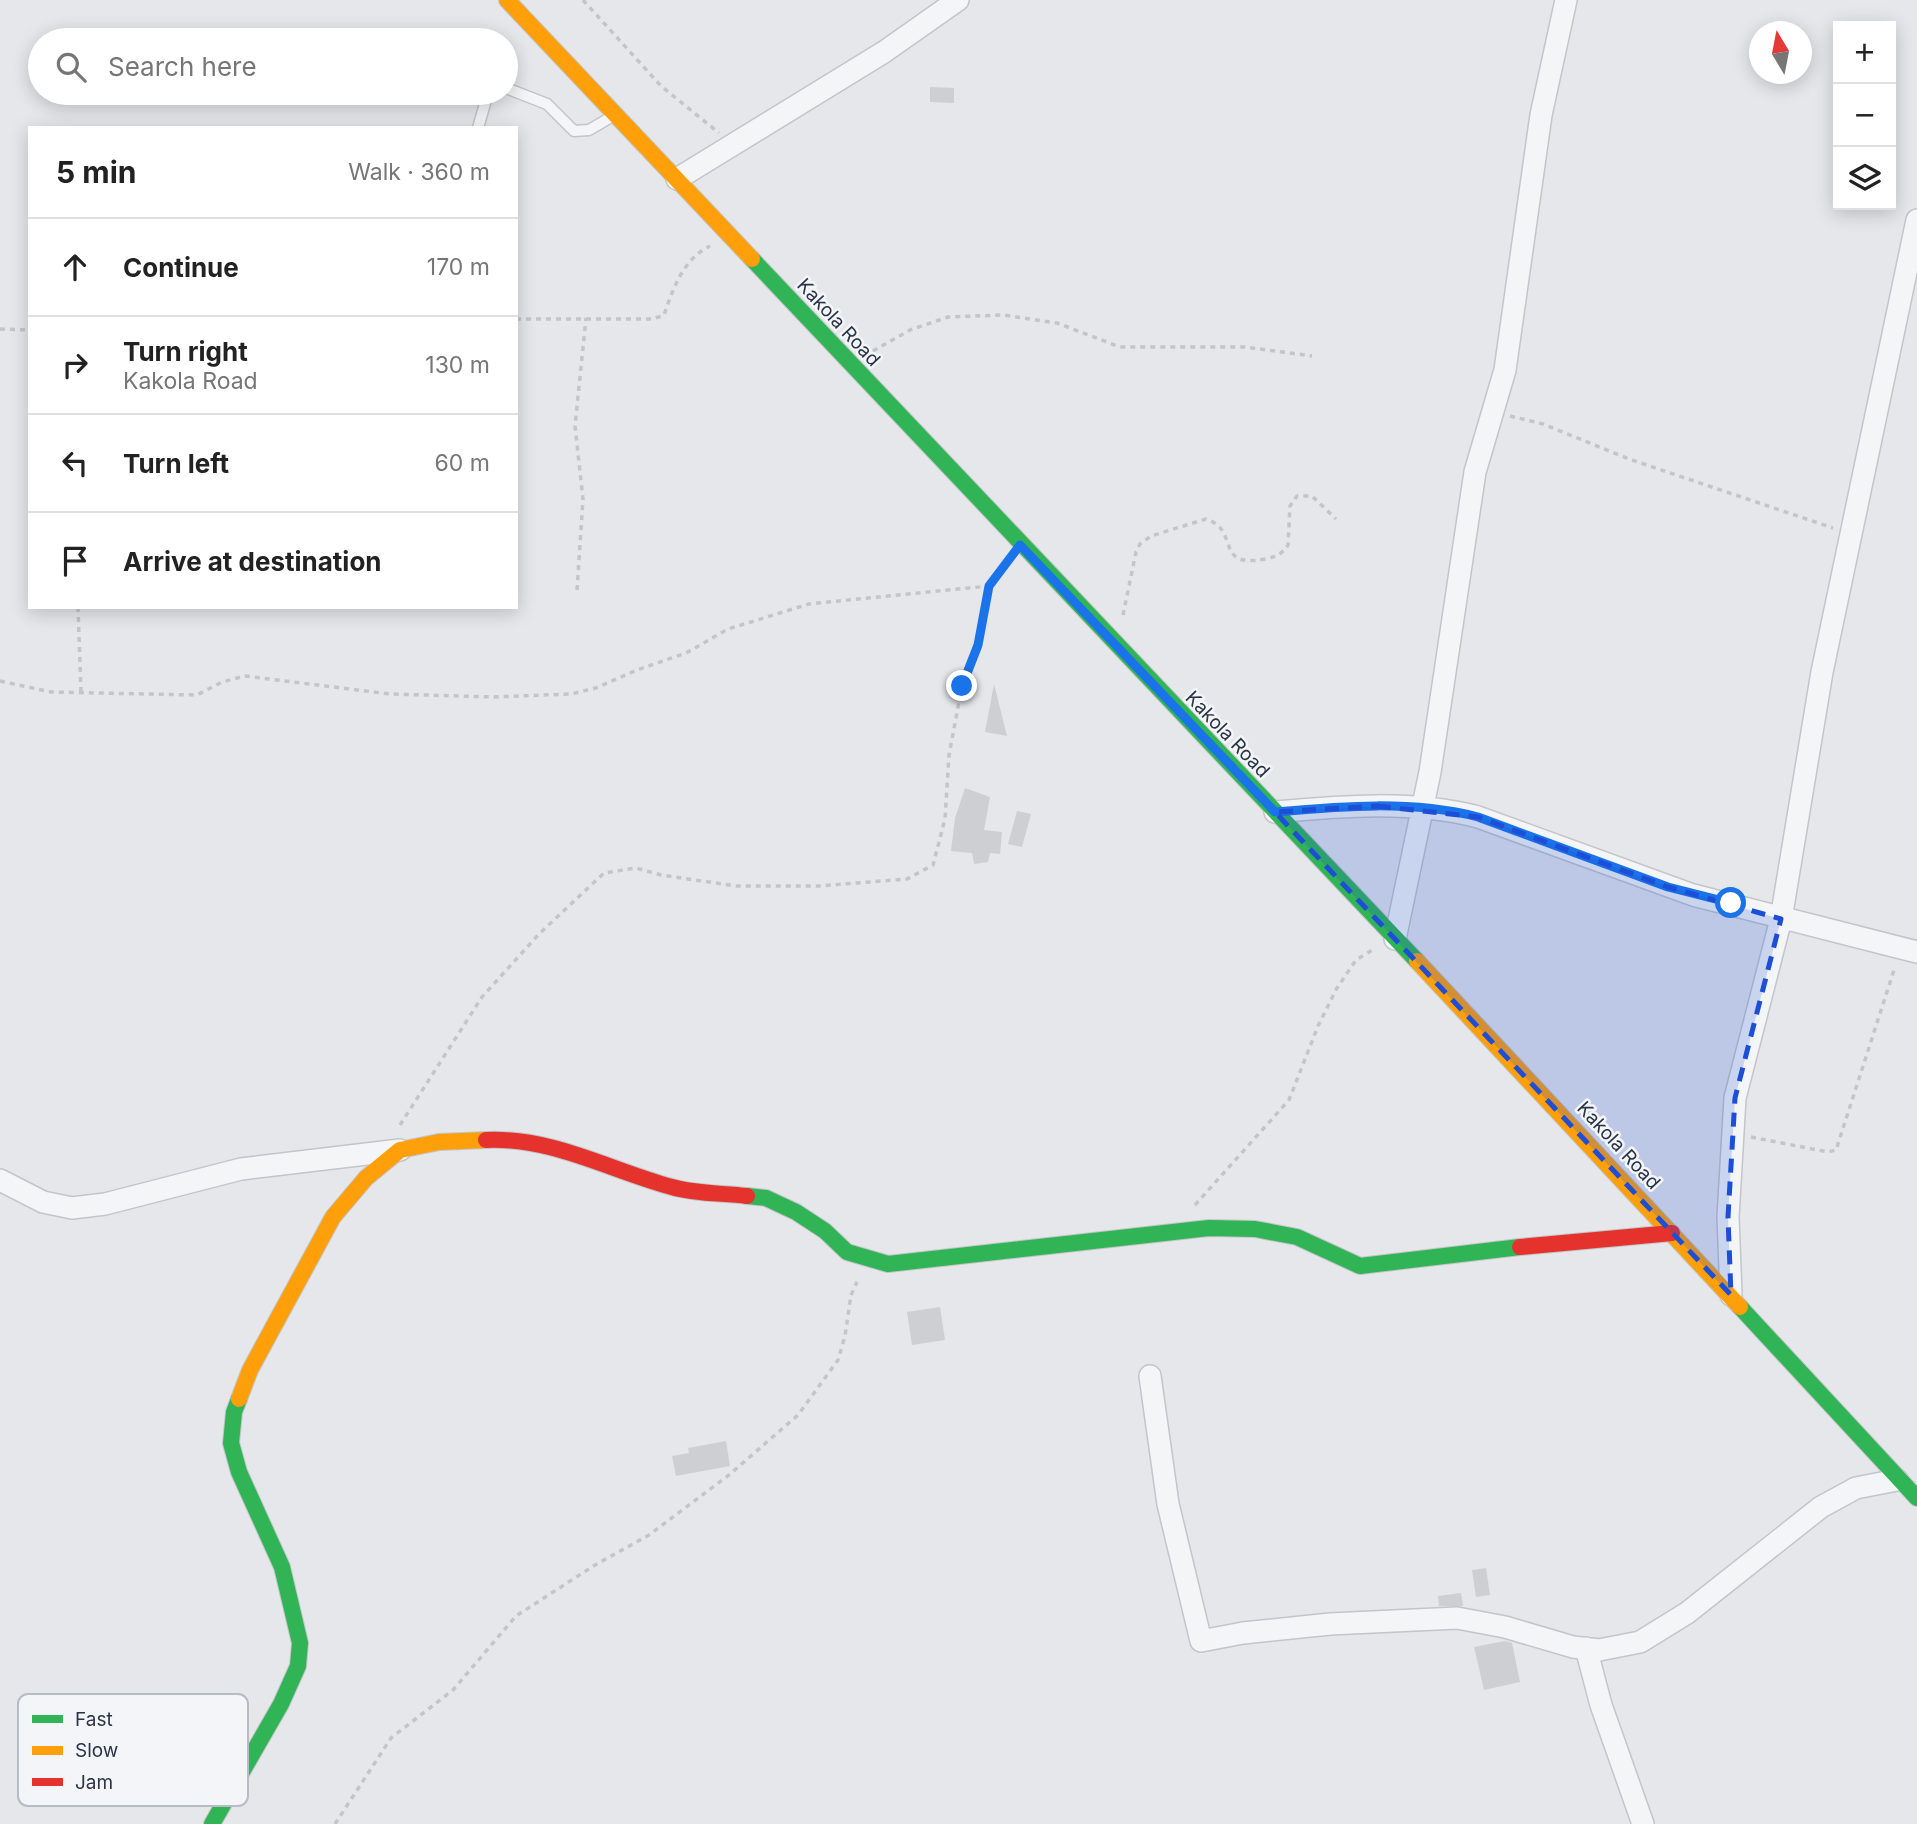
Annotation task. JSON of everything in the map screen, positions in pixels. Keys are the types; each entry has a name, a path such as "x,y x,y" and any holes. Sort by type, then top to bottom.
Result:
{"main road":[{"name":"Kakola Road","path":"507,0 1731,1295 1897,1480 1917,1498"},
{"path":"248,1761 281,1704 298,1666 300,1643 282,1567 233,1452 231,1443 234,1412 250,1370 333,1217 392,1150 439,1142 502,1139 566,1149 674,1188 766,1198 815,1224 847,1252 888,1264 1209,1227 1266,1231 1297,1237 1360,1266 1386,1265 1559,1242 1672,1233"},
{"path":"212,1824 222,1806"}],"street":[{"path":"677,179 894,46 958,0"},
{"path":"1396,940 1423,810 1475,472 1494,414 1512,334 1541,115 1566,0"},
{"path":"1731,1295 1728,1217 1731,1134 1740,1076 1782,919 1822,672 1917,220"},
{"path":"1275,812 1346,806 1453,810 1668,887 1782,919 1910,950"},
{"path":"0,1180 43,1202 72,1208 105,1204 241,1169 392,1150"},
{"path":"1150,1376 1168,1504 1201,1641 1243,1633 1330,1624 1457,1618 1599,1650 1640,1642 1687,1613 1821,1507 1856,1488 1897,1480"},
{"path":"1586,1648 1612,1739 1643,1824"}],"lane":[{"path":"518,93 547,104 574,131 589,130 615,114"},
{"path":"479,126 485,105"}],"path":[{"path":"583,0 602,25 662,86 734,145"},
{"path":"518,319 653,319 664,315 684,268 697,252 730,236"},
{"path":"852,366 910,330 948,317 972,315 1003,315 1057,323 1120,347 1245,346 1312,356"},
{"path":"577,590 583,499 575,426 586,318"},
{"path":"0,329 28,330"},
{"path":"1494,414 1543,424 1629,459 1850,533"},
{"path":"1118,648 1136,552 1151,536 1206,519 1219,525 1233,557 1244,562 1269,558 1285,551 1290,506 1297,496 1312,496 1336,519"},
{"path":"392,1150 482,997 539,934 604,873 636,868 661,875 736,886 819,886 907,879 933,865 945,819 949,755 962,686 978,645 989,586 1020,545"},
{"path":"0,681 51,692 197,695 222,682 245,676 390,694 494,697 571,694 597,688 637,670 686,653 728,629 809,604 989,586"},
{"path":"78,609 81,691"},
{"path":"1173,1230 1289,1100 1318,1026 1349,968 1368,950 1396,940"},
{"path":"1731,1134 1828,1152 1836,1150 1910,950"},
{"path":"335,1824 390,1738 453,1690 516,1616 595,1564 649,1535 729,1475 798,1415 838,1360 845,1336 851,1295 857,1282 888,1264"}],"highlighted area":[{"path":"1377,806 1478,817 1668,887 1781,919 1735,1098 1728,1217 1731,1295 1275,812"}],"building":[{"path":"930,87 954,88 954,103 930,102"},
{"path":"994,684 1007,736 985,732"},
{"path":"965,788 990,797 984,830 1002,832 1000,854 990,853 988,862 974,864 972,853 951,851 955,818"},
{"path":"1017,811 1031,814 1022,847 1008,844"},
{"path":"940,1307 945,1340 912,1345 907,1312"},
{"path":"726,1441 730,1466 676,1476 672,1456 689,1453 688,1448"},
{"path":"1486,1568 1490,1595 1476,1597 1472,1570"},
{"path":"1461,1593 1463,1606 1439,1606 1438,1596"},
{"path":"1505,1641 1512,1643 1520,1682 1484,1690 1474,1647"}],"traffic: fast":[{"path":"752,259 1417,961"},
{"path":"747,1196 766,1198 796,1212 825,1231 847,1252 888,1264 1209,1228 1255,1229 1297,1237 1360,1266 1520,1247"},
{"path":"1740,1307 1917,1498"},
{"path":"239,1399 234,1412 231,1443 239,1472 282,1567 300,1643 298,1666 281,1704 248,1761"},
{"path":"212,1824 222,1806"}],"traffic: slow":[{"path":"507,0 752,259"},
{"path":"1417,961 1740,1307"},
{"path":"239,1399 250,1370 333,1217 366,1178 400,1150 439,1142 486,1140"}],"traffic: jam":[{"path":"486,1140 511,1140 558,1149 681,1189 747,1196"},
{"path":"1520,1247 1672,1233"}],"route":[{"path":"962,686 978,645 989,586 1020,545 1275,812 1346,806 1453,810 1588,856 1668,887 1731,903"}]}
